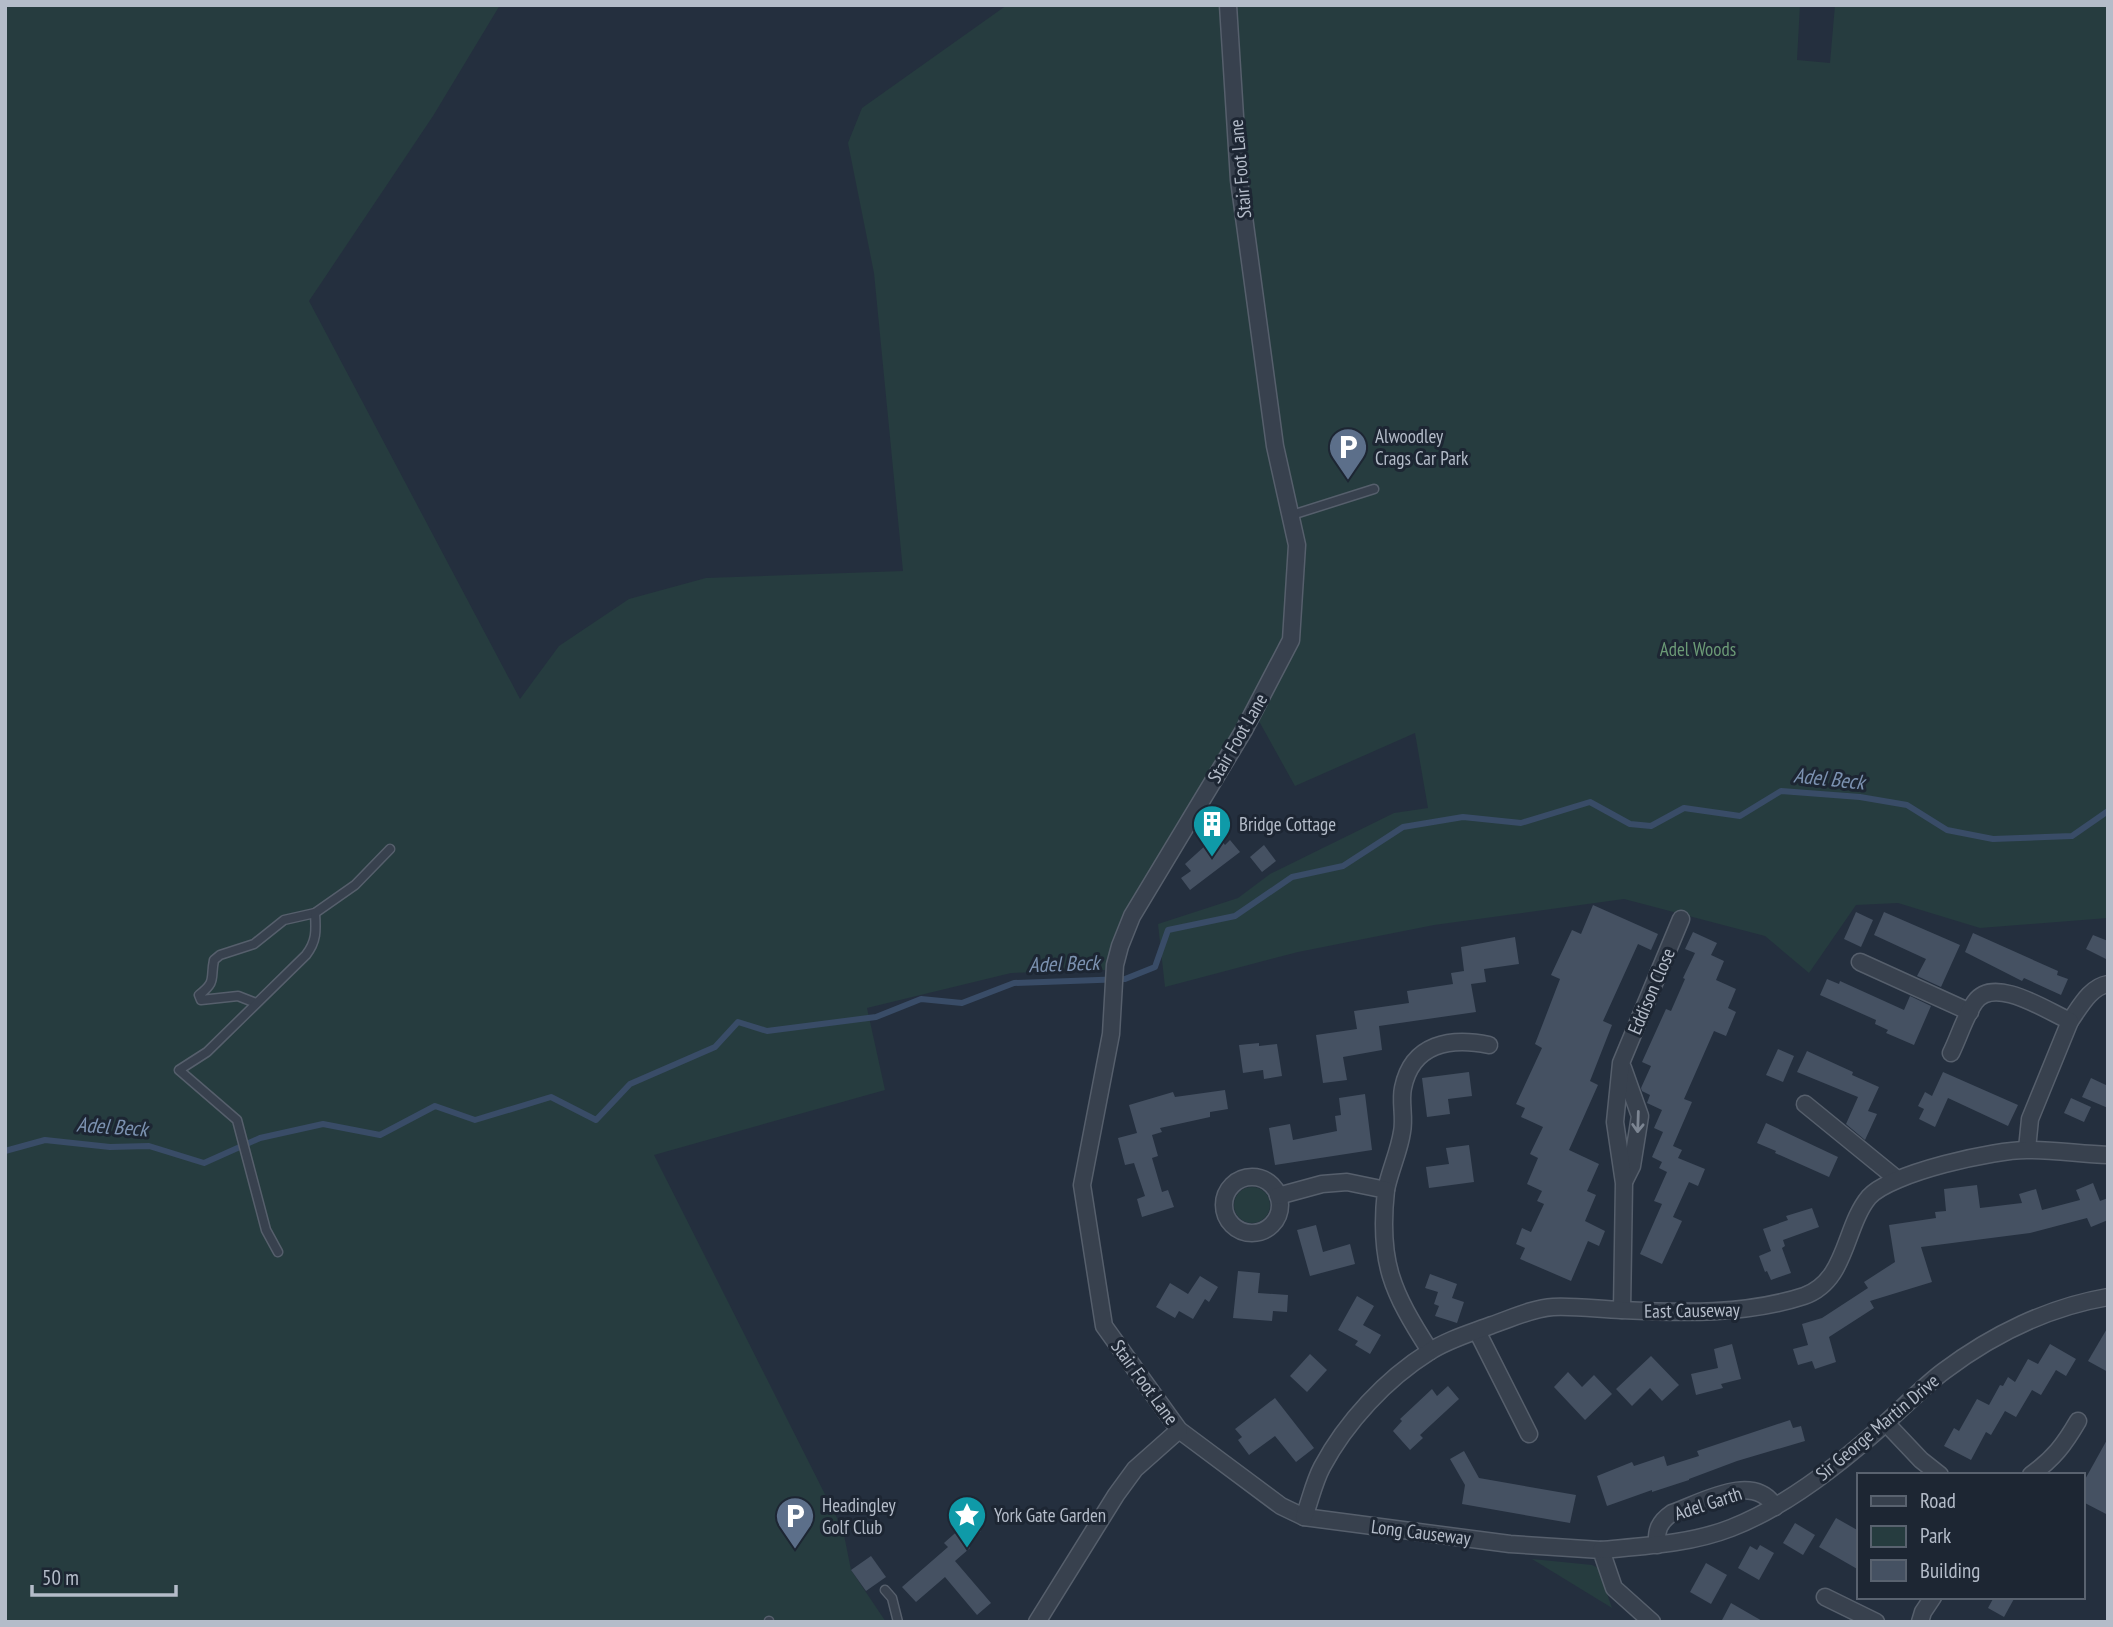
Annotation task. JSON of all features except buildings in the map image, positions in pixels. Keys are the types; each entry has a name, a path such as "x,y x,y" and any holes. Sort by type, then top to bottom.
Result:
{"street":[{"name":"Stair Foot Lane","path":"1179,1430 1104,1326 1082,1185 1111,1034 1115,965 1132,916 1244,730 1291,640 1297,545 1275,446 1239,180 1228,5"},
{"name":"Eddison Close","path":"1622,1310 1624,1183 1615,1122 1621,1063 1681,919"},
{"path":"1860,962 1970,1012"},
{"path":"2027,1149 2030,1119 2070,1021 2088,996 2101,985 2108,984"},
{"path":"1951,1053 1975,1001 1989,992 2005,991 2070,1021"},
{"path":"1430,1351 1394,1291 1384,1237 1385,1190 1402,1135 1403,1088 1414,1063 1430,1047 1468,1041 1489,1045"},
{"name":"Eddison Close","path":"1621,1063 1640,1115 1632,1166 1624,1183"},
{"path":"1805,1104 1897,1179"},
{"name":"East Causeway","path":"1304,1517 1321,1469 1341,1436 1384,1387 1430,1351 1477,1331 1549,1308 1676,1312 1735,1310 1762,1308 1807,1295 1824,1286 1836,1267 1857,1217 1868,1198 1881,1186 1897,1179 1997,1152 2027,1149 2108,1155"},
{"path":"1279,1196 1322,1184 1347,1182 1385,1190"},
{"name":"Sir George Martin Drive","path":"1601,1550 1657,1545 1722,1531 1775,1507 1845,1458 1943,1371 1976,1349 2058,1308 2108,1297"},
{"path":"1477,1331 1529,1434"},
{"path":"2034,1473 2051,1460 2078,1421"},
{"path":"1886,1423 1921,1460 1937,1473"},
{"path":"1037,1622 1135,1469 1179,1430"},
{"name":"Long Causeway","path":"1179,1430 1281,1506 1304,1517 1510,1544 1601,1550"},
{"name":"Adel Garth","path":"1657,1545 1658,1526 1672,1513 1736,1490 1761,1492 1770,1497 1775,1507"},
{"path":"1601,1550 1614,1588 1652,1622"},
{"path":"1825,1597 1876,1622"},
{"path":"1920,1622 1932,1599"}],"lane":[{"path":"1292,515 1374,489"},
{"path":"256,1003 239,996 201,1000 199,995 214,980 214,960 220,955 254,944 284,920 315,913 355,885 390,849"},
{"path":"278,1252 265,1230 237,1119 179,1070 207,1052 313,946 316,932 315,913"},
{"path":"885,1590 892,1598 898,1622"}],"green space":[{"name":"Adel Woods","path":"5,5 500,5 433,116 309,301 520,699 559,646 629,599 706,578 903,571 874,273 848,143 862,108 1007,5 1800,5 1797,60 1830,63 1835,5 2108,5 2108,918 1980,928 1898,903 1856,905 1809,973 1765,936 1624,899 1434,925 1298,952 1165,987 1158,924 1238,898 1270,874 1394,813 1428,808 1415,733 1295,786 1250,705 1132,899 1105,970 1011,973 867,1008 885,1090 654,1155 843,1530 851,1570 886,1622 5,1622"},
{"path":"1252,1187 1265,1192 1270,1205 1265,1218 1252,1223 1239,1218 1234,1205 1239,1192"},
{"path":"1532,1559 1592,1565 1598,1568 1612,1608"}],"waterway":[{"name":"Adel Beck","path":"5,1151 45,1140 110,1147 149,1146 204,1163 260,1138 323,1124 380,1135 435,1106 475,1120 551,1097 596,1120 630,1084 715,1047 738,1022 767,1031 876,1017 921,999 962,1003 1014,983 1125,979 1155,967 1168,930 1235,916 1292,877 1343,866 1403,827 1463,817 1521,823 1590,802 1630,824 1651,826 1684,808 1740,816 1781,791 1860,797 1907,805 1947,830 1993,839 2072,836 2108,811"}],"place":[{"name":"Alwoodley Crags Car Park","path":"1348,481"},
{"name":"Bridge Cottage","path":"1212,858"},
{"name":"York Gate Garden","path":"967,1549"},
{"name":"Headingley Golf Club","path":"795,1550"}]}
